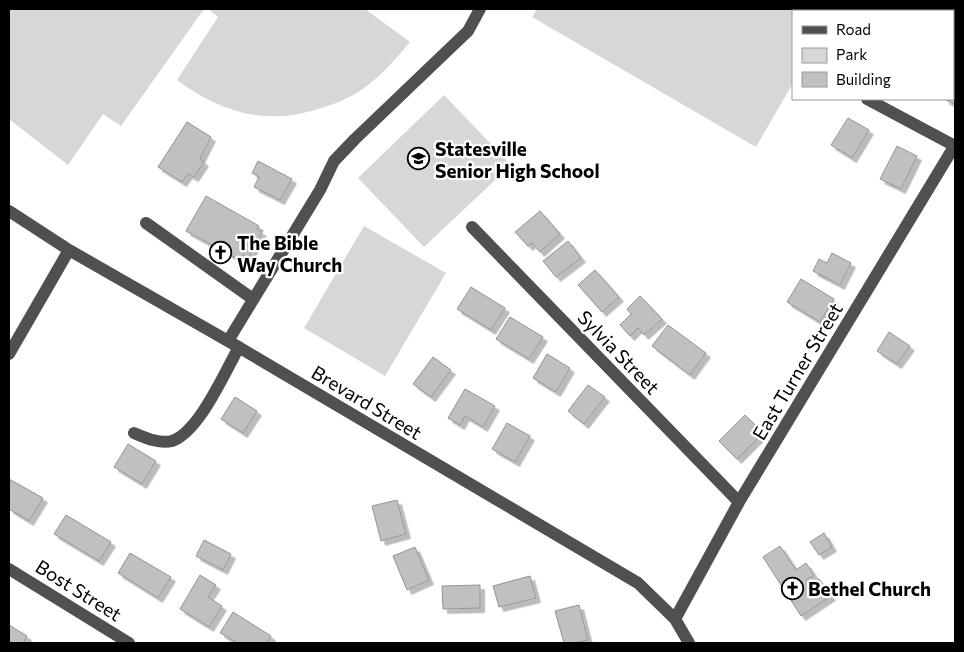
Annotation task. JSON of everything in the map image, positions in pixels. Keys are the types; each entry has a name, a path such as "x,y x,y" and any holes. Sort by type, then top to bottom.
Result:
{"street":[{"path":"134,433 156,441 171,441 185,434 200,418 253,298 320,190 334,162 355,138 468,31 480,9"},
{"path":"869,100 955,146"},
{"name":"East Turner Street","path":"675,619 739,502 955,146"},
{"name":"Brevard Street","path":"9,211 69,250 233,344 638,583 675,619 689,643"},
{"path":"146,223 253,298"},
{"name":"Sylvia Street","path":"472,227 739,502"},
{"path":"9,354 69,250"},
{"name":"Bost Street","path":"9,569 129,643"}],"green space":[{"path":"9,9 204,9 121,126 103,114 68,165 9,119"},
{"path":"208,9 365,9 410,42 377,78 360,91 342,101 287,116 249,114 212,102 177,80 218,17"},
{"path":"537,9 810,10 792,10 792,85 756,147 532,17"},
{"path":"444,95 511,165 424,247 358,178"},
{"path":"364,226 446,273 385,376 304,328"}],"building":[{"path":"954,72 955,101 954,104 946,100 954,100"},
{"path":"848,118 869,130 852,158 831,145"},
{"path":"187,122 211,137 200,159 204,162 194,177 188,174 182,182 158,167"},
{"path":"897,146 917,156 901,189 880,179"},
{"path":"258,161 292,179 280,200 254,187 259,177 252,173"},
{"path":"206,196 259,226 257,229 262,232 248,258 243,255 240,260 186,231"},
{"path":"540,211 560,234 540,252 532,243 528,246 515,232"},
{"path":"568,241 581,258 556,277 543,261"},
{"path":"832,253 851,263 840,285 813,271 819,259 827,263"},
{"path":"595,270 619,297 602,312 578,285"},
{"path":"801,279 834,299 820,322 787,302"},
{"path":"471,287 505,308 491,330 457,309"},
{"path":"640,296 662,319 644,335 638,328 630,336 620,325 631,314 627,309"},
{"path":"510,317 543,337 529,359 496,339"},
{"path":"668,325 706,353 690,375 652,346"},
{"path":"889,332 910,346 897,364 877,351"},
{"path":"547,354 570,368 556,392 533,378"},
{"path":"433,357 451,370 431,397 413,384"},
{"path":"588,385 605,397 584,424 568,411"},
{"path":"465,389 495,406 483,427 465,416 460,425 448,418"},
{"path":"235,397 257,411 243,433 221,419"},
{"path":"745,415 763,433 737,459 719,441"},
{"path":"507,423 530,436 515,462 492,449"},
{"path":"128,444 156,461 142,484 114,467"},
{"path":"9,479 43,498 29,521 9,509"},
{"path":"397,500 406,534 381,541 372,506"},
{"path":"66,515 111,542 99,561 54,534"},
{"path":"824,533 832,547 819,555 810,542"},
{"path":"204,540 231,554 223,570 196,556"},
{"path":"780,546 796,570 806,563 814,575 806,580 810,585 819,579 831,596 801,616 763,557"},
{"path":"415,547 429,580 407,590 393,556"},
{"path":"130,553 171,577 158,598 118,573"},
{"path":"200,575 216,585 208,597 222,606 209,627 180,609"},
{"path":"530,576 536,598 499,607 493,586"},
{"path":"480,585 480,608 443,609 442,586"},
{"path":"579,605 588,640 564,643 555,611"},
{"path":"233,612 271,636 267,643 238,643 220,633"},
{"path":"9,625 27,636 23,643 9,643"}],"place":[{"name":"Statesville Senior High School","path":"419,159"},
{"name":"The Bible Way Church","path":"221,253"},
{"name":"Bethel Church","path":"792,588"}]}
